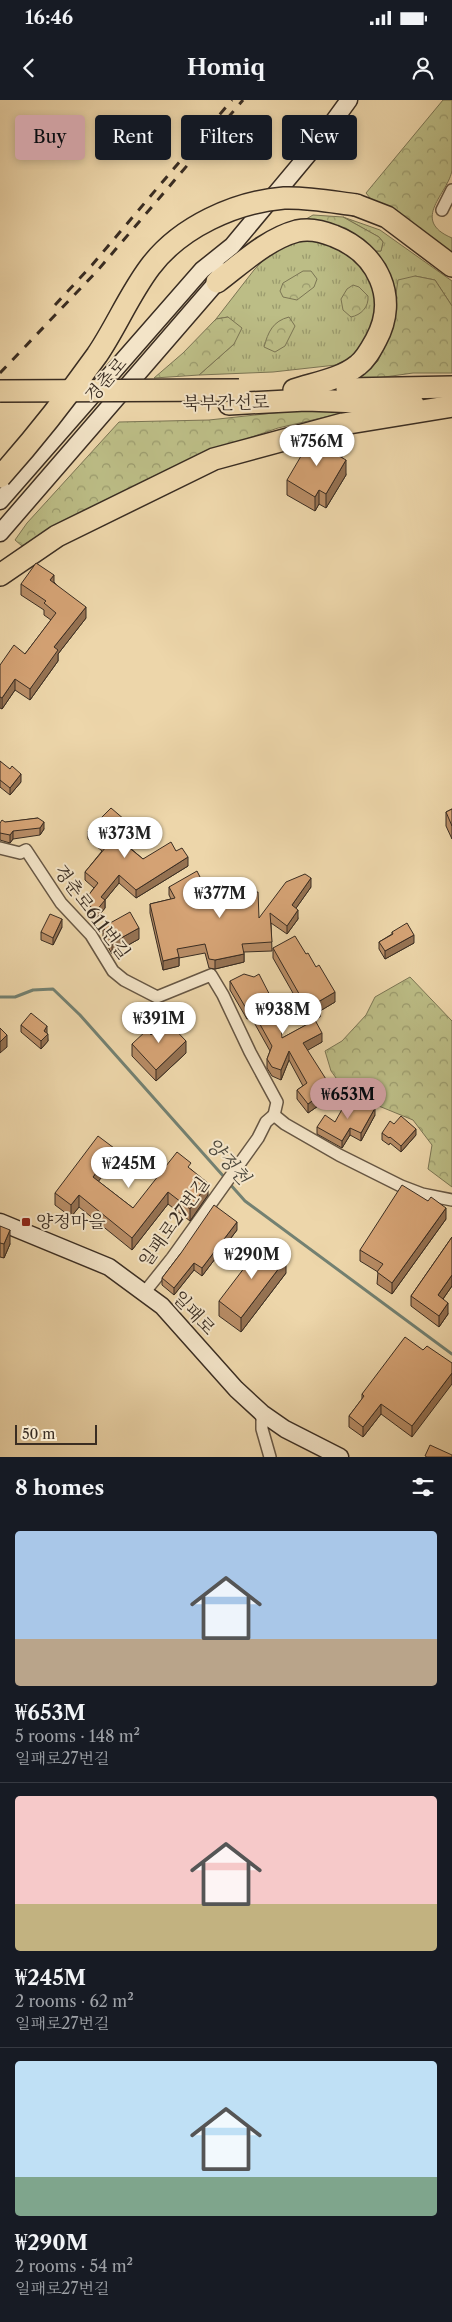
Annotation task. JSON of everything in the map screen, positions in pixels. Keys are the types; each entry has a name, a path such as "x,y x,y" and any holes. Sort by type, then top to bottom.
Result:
{"highway":[{"path":"0,477 34,440 98,354 150,268 170,244 201,225 245,204 285,198 356,205 388,217 452,266"},
{"path":"217,282 277,239 298,231 319,230 344,240 367,257 380,279 386,298 384,326 377,339 358,365 340,375 294,390"},
{"name":"북부간선로","path":"0,403 234,397 294,390 452,387"},
{"name":"북부간선로","path":"0,391 234,397 452,406"},
{"path":"0,576 57,536 214,459 344,424 452,406"}],"main road":[{"name":"경춘로","path":"0,501 202,270 232,246 317,144 349,100"},
{"name":"경춘로","path":"0,533 217,282 232,246"},
{"name":"일패로","path":"0,1222 109,1267 162,1306 236,1389 262,1413 285,1429 340,1457"}],"street":[{"path":"442,210 452,190"},
{"name":"경춘로611번길","path":"0,848 20,853 26,850 61,903 90,935 113,971 124,980 157,997 211,975 277,1102 274,1115"},
{"path":"274,1115 285,1124 339,1156 401,1186 422,1194 452,1200"},
{"name":"일패로27번길","path":"144,1293 172,1258 258,1138 266,1122 274,1115"},
{"path":"262,1413 262,1429 270,1457"}],"green space":[{"path":"443,100 452,100 452,170 432,215 433,223 440,231 452,238 452,261 375,204 366,193"},
{"path":"313,215 343,217 379,237 383,242 381,251 372,251 294,226"},
{"path":"343,217 380,230 452,281 452,306 435,280 415,276 395,295 372,251 381,251 383,242 379,237"},
{"path":"320,233 374,273 377,320 366,344 352,357 336,365 273,372 199,375 234,344 228,317 216,319 254,270 277,246"},
{"path":"303,271 311,271 317,279 314,287 297,300 283,297 280,291 283,283"},
{"path":"415,276 435,280 452,306 452,373 413,373 356,381 378,361 391,329 398,280"},
{"path":"353,285 359,287 368,296 368,300 364,310 351,317 343,310 341,299 347,289"},
{"path":"228,317 242,328 234,344 199,375 154,378 183,353 216,319"},
{"path":"289,317 295,326 285,346 275,352 264,347 267,337 275,324"},
{"path":"292,411 351,411 278,428 208,452 53,527 22,546 15,540 27,523 119,422 209,420"},
{"path":"410,977 452,1021 452,1187 428,1169 432,1145 413,1120 347,1093 331,1071 325,1051 342,1041 366,1015 375,997"}],"building":[{"path":"314,434 342,451 339,456 346,460 326,494 319,490 315,497 287,480"},
{"path":"36,563 54,575 50,580 86,607 54,647 58,650 30,689 15,679 2,698 0,697 0,665 14,645 25,654 56,613 44,603 46,601 21,584"},
{"path":"0,761 10,769 12,766 21,774 10,788 0,780"},
{"path":"111,808 125,820 122,823 130,830 123,838 129,844 127,846 143,859 171,842 176,851 182,848 188,857 136,890 119,875 101,897 105,900 96,911 84,901 98,883 85,872 106,847 88,831"},
{"path":"452,809 452,826 446,812"},
{"path":"38,818 44,822 40,828 13,831 10,835 0,833 0,823 2,820 5,822"},
{"path":"197,871 202,881 196,884 200,906 218,903 217,900 238,896 238,893 258,892 259,918 286,882 305,874 311,878 292,905 298,910 287,926 270,913 272,942 242,944 244,954 215,960 209,959 205,944 177,949 179,957 163,961 150,904 175,898 169,887"},
{"path":"130,912 139,928 112,943 103,927"},
{"path":"50,914 62,919 53,938 41,932"},
{"path":"407,923 414,935 385,951 379,942"},
{"path":"295,936 316,967 319,965 335,992 318,1002 320,1007 310,1013 273,948"},
{"path":"244,974 254,977 259,974 280,1015 282,1038 315,1020 322,1033 303,1043 331,1087 308,1104 297,1090 307,1083 289,1051 281,1070 272,1067 267,1059 272,1046 251,1008 247,1010 230,981"},
{"path":"31,1013 47,1026 44,1031 48,1034 41,1041 21,1025"},
{"path":"166,1020 186,1041 156,1070 132,1044 147,1030 151,1035"},
{"path":"0,1028 7,1035 0,1042"},
{"path":"356,1098 375,1108 361,1133 350,1128 342,1141 317,1127 325,1115 335,1122 345,1104 351,1107"},
{"path":"401,1116 416,1129 401,1146 382,1133 390,1121 394,1124"},
{"path":"98,1136 114,1148 93,1177 133,1208 177,1152 191,1163 188,1167 208,1183 190,1209 168,1192 132,1238 79,1195 71,1205 55,1193"},
{"path":"402,1185 428,1201 431,1197 446,1208 392,1283 377,1272 383,1264 360,1250"},
{"path":"214,1205 237,1222 202,1268 194,1263 174,1288 162,1278"},
{"path":"0,1226 10,1230 4,1244 0,1243"},
{"path":"452,1237 452,1275 438,1295 448,1303 439,1316 411,1296"},
{"path":"264,1242 286,1259 241,1318 219,1301"},
{"path":"405,1337 423,1350 427,1346 452,1363 452,1373 412,1426 381,1404 363,1427 349,1416 364,1396 362,1394"},
{"path":"430,1445 452,1455 452,1457 425,1456"}],"waterway":[{"name":"양정천","path":"0,997 15,997 33,990 53,989 80,1015 225,1178"},
{"name":"양정천","path":"229,1183 245,1201 452,1354"}],"railway":[{"path":"55,305 92,265 232,100"},
{"path":"0,373 98,270 243,100"}],"place":[{"name":"양정마을","path":"26,1222"}]}
